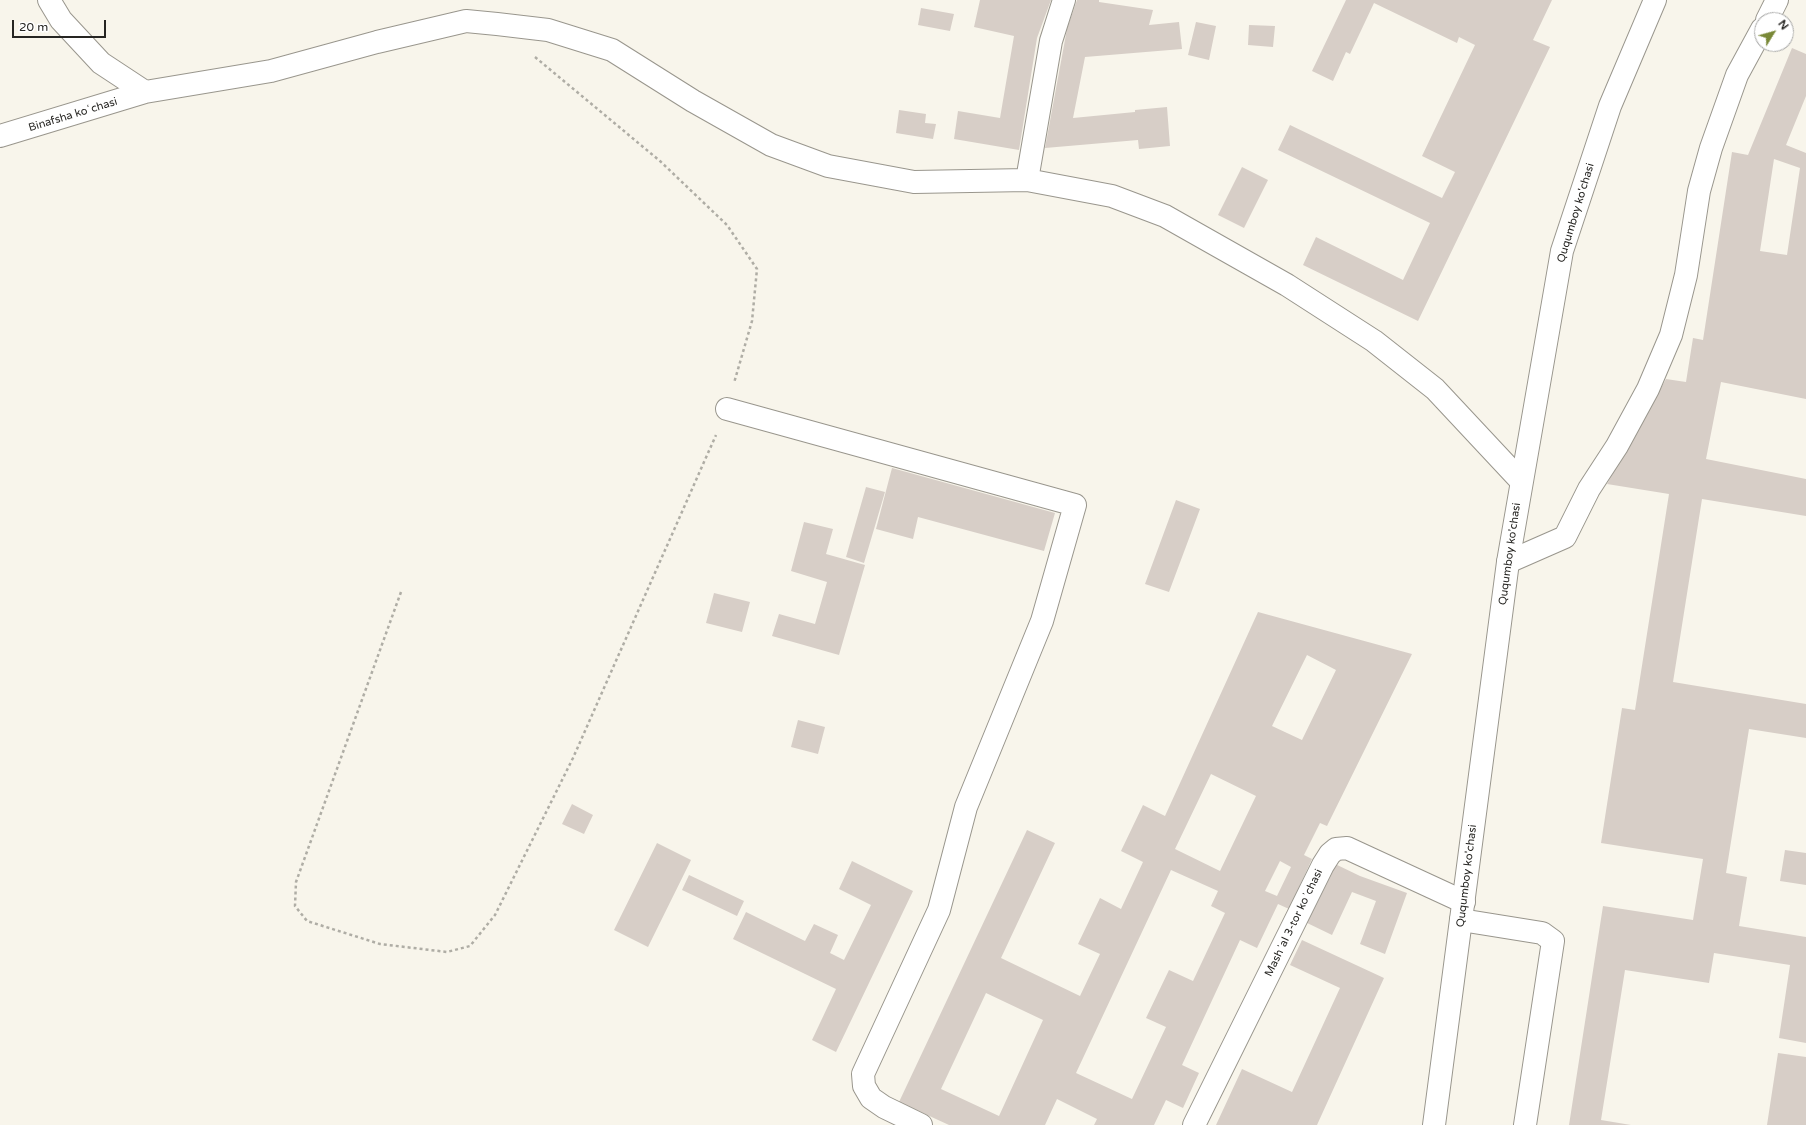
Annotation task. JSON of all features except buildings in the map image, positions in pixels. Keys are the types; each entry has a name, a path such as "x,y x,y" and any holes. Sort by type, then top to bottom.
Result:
{"street":[{"path":"49,0 61,20 100,64 145,92"},
{"path":"1027,180 1051,41 1064,0"},
{"name":"Ququmboy ko'chasi","path":"1434,1125 1508,562 1562,251 1610,106 1655,0"},
{"path":"1771,12 1777,0"},
{"name":"Binafsha koʻchasi","path":"0,136 145,92 271,71 377,42 466,21 548,30 612,50 693,101 771,145 828,166 914,182 1027,180 1112,196 1165,216 1287,285 1374,341 1435,389 1521,481"},
{"path":"1508,562 1565,538 1589,489 1617,446 1648,389 1671,335 1686,274 1699,191 1711,148 1737,75 1754,44"},
{"path":"727,409 1075,505 1042,621 966,807 939,910 863,1074 864,1086 871,1098 884,1107 921,1125"},
{"name":"Mashʼal 3-tor koʼchasi","path":"1194,1125 1323,864 1330,854 1336,849 1347,848 1462,911 1542,933 1553,942 1525,1125"}],"path":[{"path":"400,592 296,882 295,906 306,922 380,944 447,952 470,946 495,915 574,758 727,409 752,321 757,269 726,225 660,161 533,55"}]}
